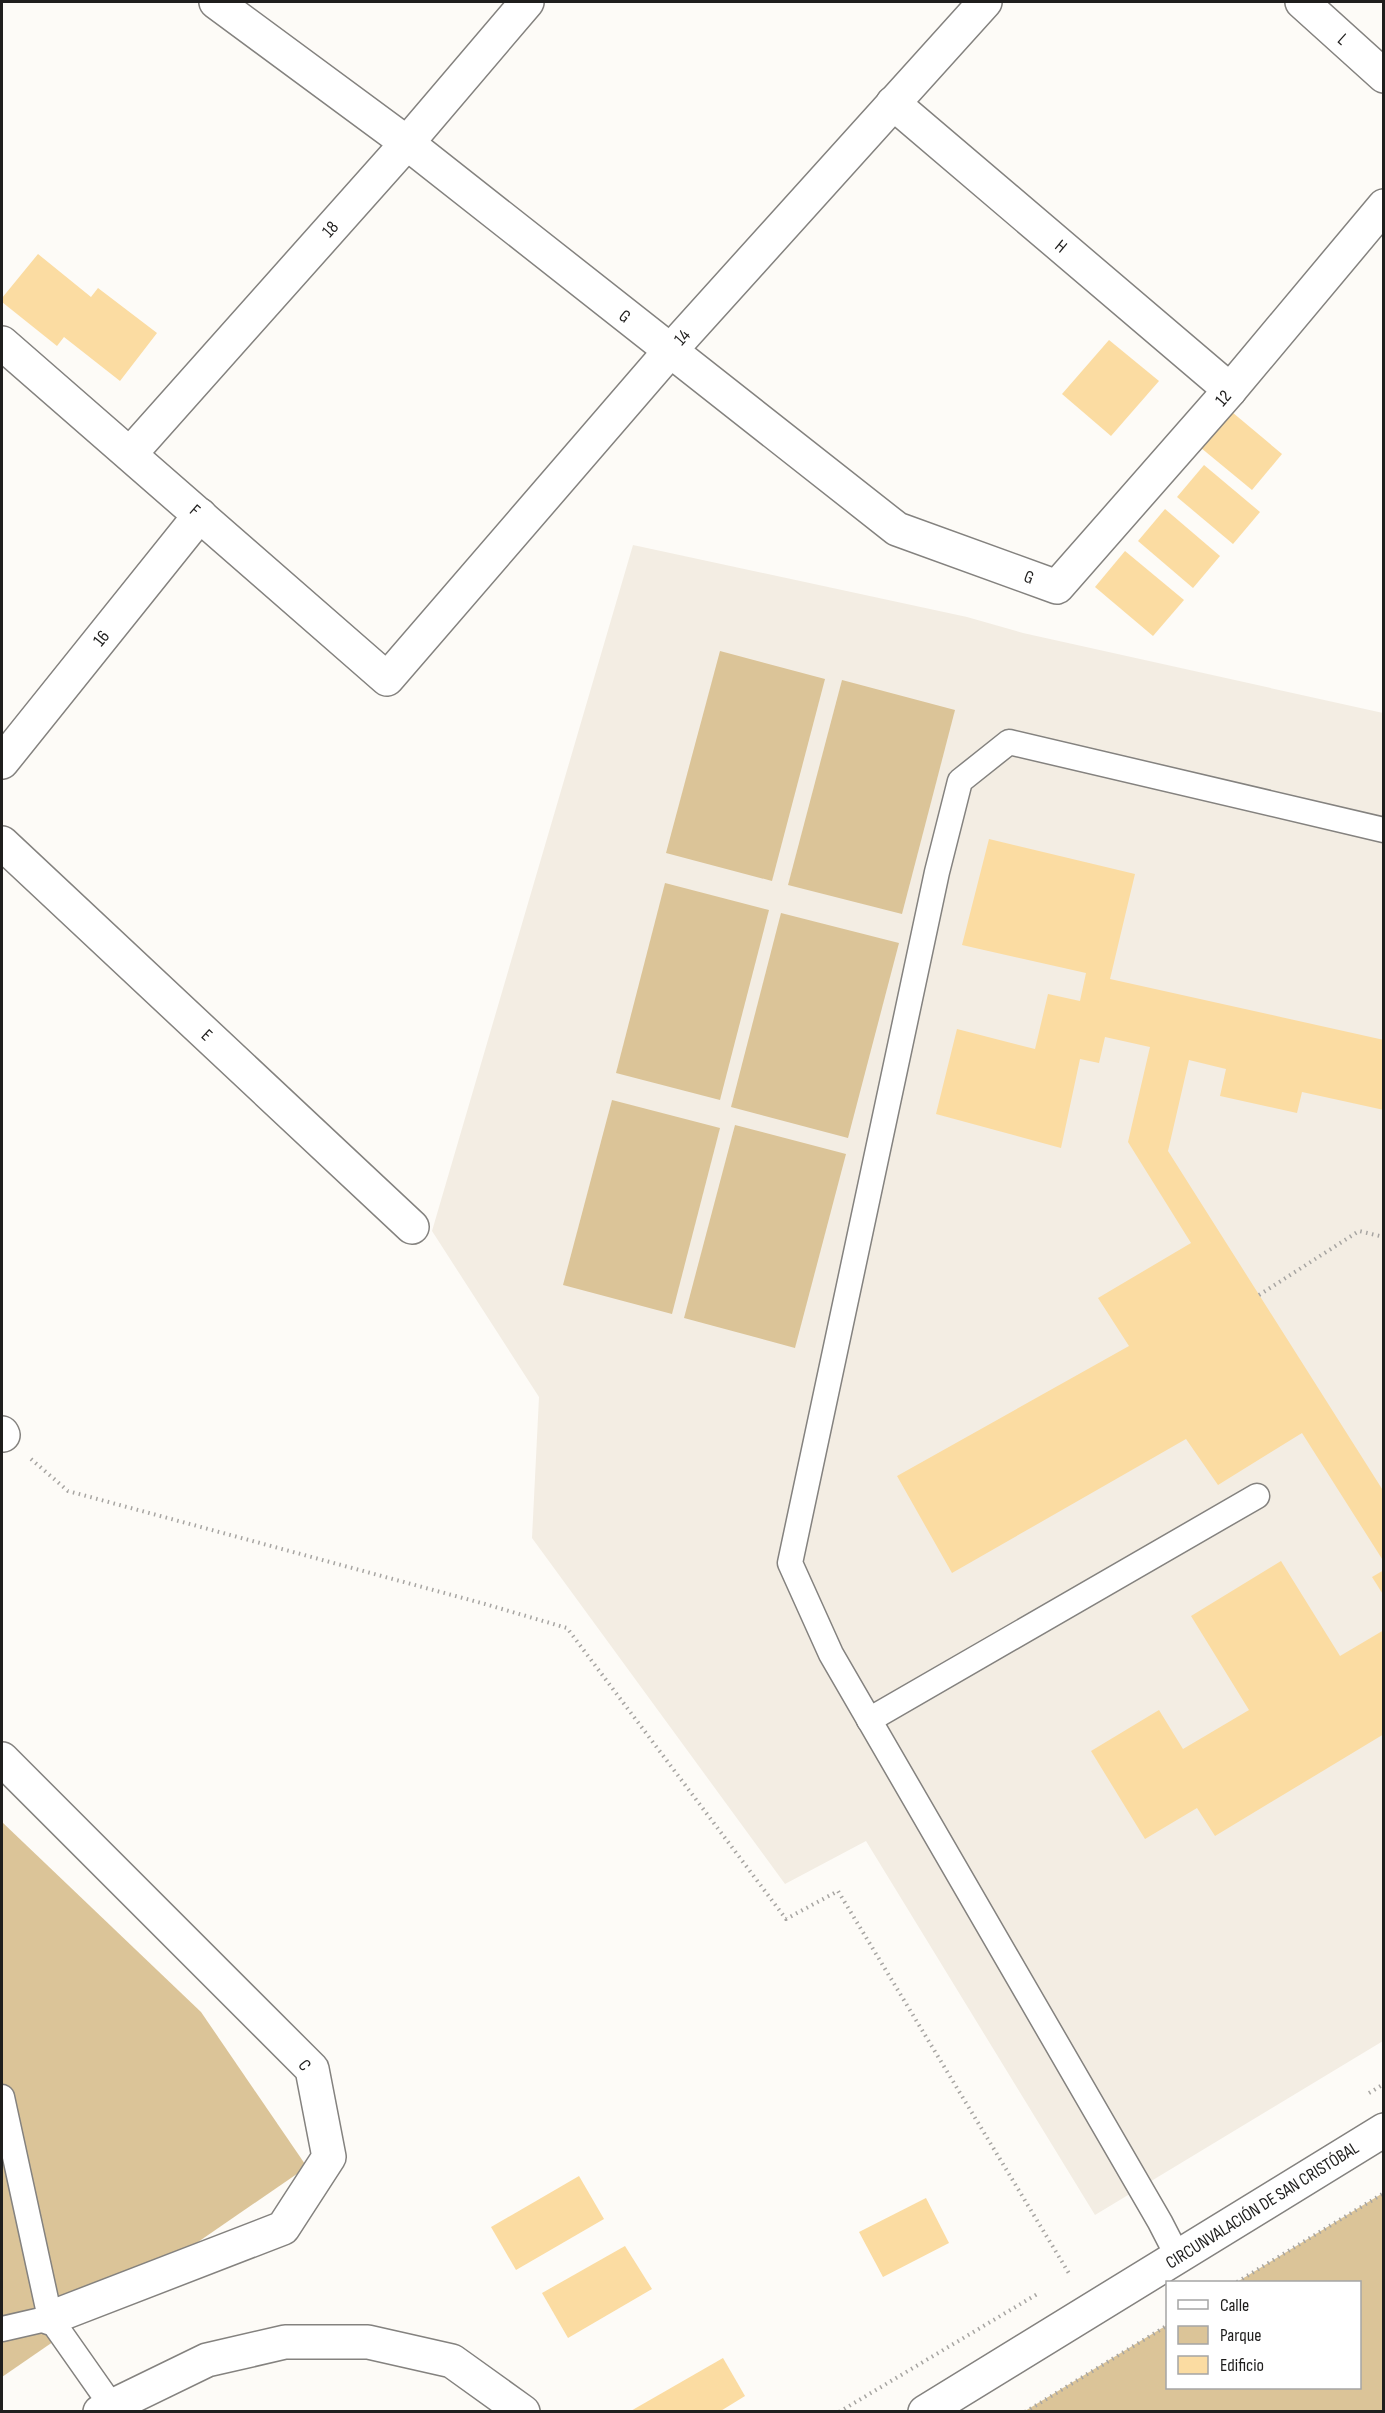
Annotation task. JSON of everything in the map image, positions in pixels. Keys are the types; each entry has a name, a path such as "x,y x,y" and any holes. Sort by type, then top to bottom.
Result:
{"street":[{"name":"G","path":"216,2 407,143 897,529 1057,587"},
{"name":"18","path":"130,454 407,143 527,2"},
{"name":"14","path":"387,678 670,351 985,2"},
{"name":"L","path":"1302,2 1383,76"},
{"name":"H","path":"893,103 1230,390"},
{"name":"12","path":"1057,587 1230,390 1383,206"},
{"name":"F","path":"2,343 387,678"},
{"name":"16","path":"2,762 200,514"},
{"name":"E","path":"2,843 412,1227"},
{"name":"C","path":"2,1759 312,2069 329,2157 283,2228 50,2318"},
{"name":"CIRCUNVALACIÓN DE SAN CRISTÓBAL","path":"925,2412 1383,2130"},
{"path":"110,2409 207,2360 285,2342 368,2342 452,2361 523,2412"}],"lane":[{"path":"1178,2257 831,1654 790,1563 932,896 960,781 1009,742 1383,830"},
{"path":"869,1720 1257,1496"},
{"path":"2,2097 50,2318 110,2409"},
{"path":"2,2329 50,2318"}],"path":[{"path":"1259,1295 1359,1231 1383,1237"},
{"path":"2,1434 68,1491 567,1628 786,1919 838,1891 1070,2275"},
{"path":"1240,2281 1383,2193"},
{"path":"1025,2412 1166,2326"}],"shaded area":[{"path":"633,545 967,617 1023,633 1383,713 1383,2041 1095,2215 866,1841 785,1884 532,1538 539,1397 432,1231"}],"green space":[{"path":"720,651 825,679 772,881 666,853"},
{"path":"842,680 955,710 902,914 788,885"},
{"path":"665,883 769,910 720,1100 616,1073"},
{"path":"781,913 899,943 848,1138 731,1107"},
{"path":"612,1100 720,1128 672,1314 563,1285"},
{"path":"735,1125 846,1154 795,1348 684,1318"},
{"path":"2,1822 201,2012 307,2167 2,2377"},
{"path":"1383,2193 1383,2411 1025,2411 1166,2326 1166,2389 1361,2389 1361,2281 1239,2281"}],"building":[{"path":"38,254 91,297 98,288 157,333 120,381 64,337 57,346 2,302 2,298"},
{"path":"1109,340 1159,381 1111,436 1062,394"},
{"path":"1226,407 1282,454 1252,490 1195,443"},
{"path":"1204,465 1260,512 1233,544 1177,497"},
{"path":"1165,509 1220,556 1193,588 1138,541"},
{"path":"1125,551 1184,600 1153,636 1095,587"},
{"path":"989,839 1135,874 1110,979 1384,1040 1384,1110 1302,1092 1297,1113 1220,1096 1226,1069 1189,1060 1168,1151 1384,1492 1384,1562 1302,1433 1218,1485 1186,1439 952,1573 897,1476 1129,1346 1098,1298 1191,1243 1128,1142 1150,1047 1105,1037 1099,1063 1080,1059 1061,1148 936,1114 957,1029 1035,1049 1048,994 1080,1001 1086,973 962,945"},
{"path":"1281,1561 1340,1656 1384,1630 1384,1734 1215,1836 1197,1808 1145,1839 1091,1751 1159,1710 1183,1749 1249,1710 1191,1616"},
{"path":"1384,1570 1384,1596 1372,1577"},
{"path":"579,2176 604,2219 516,2270 491,2227"},
{"path":"926,2198 949,2243 883,2277 859,2232"},
{"path":"625,2246 652,2289 568,2338 542,2293"},
{"path":"723,2358 745,2396 719,2412 629,2412"}]}
